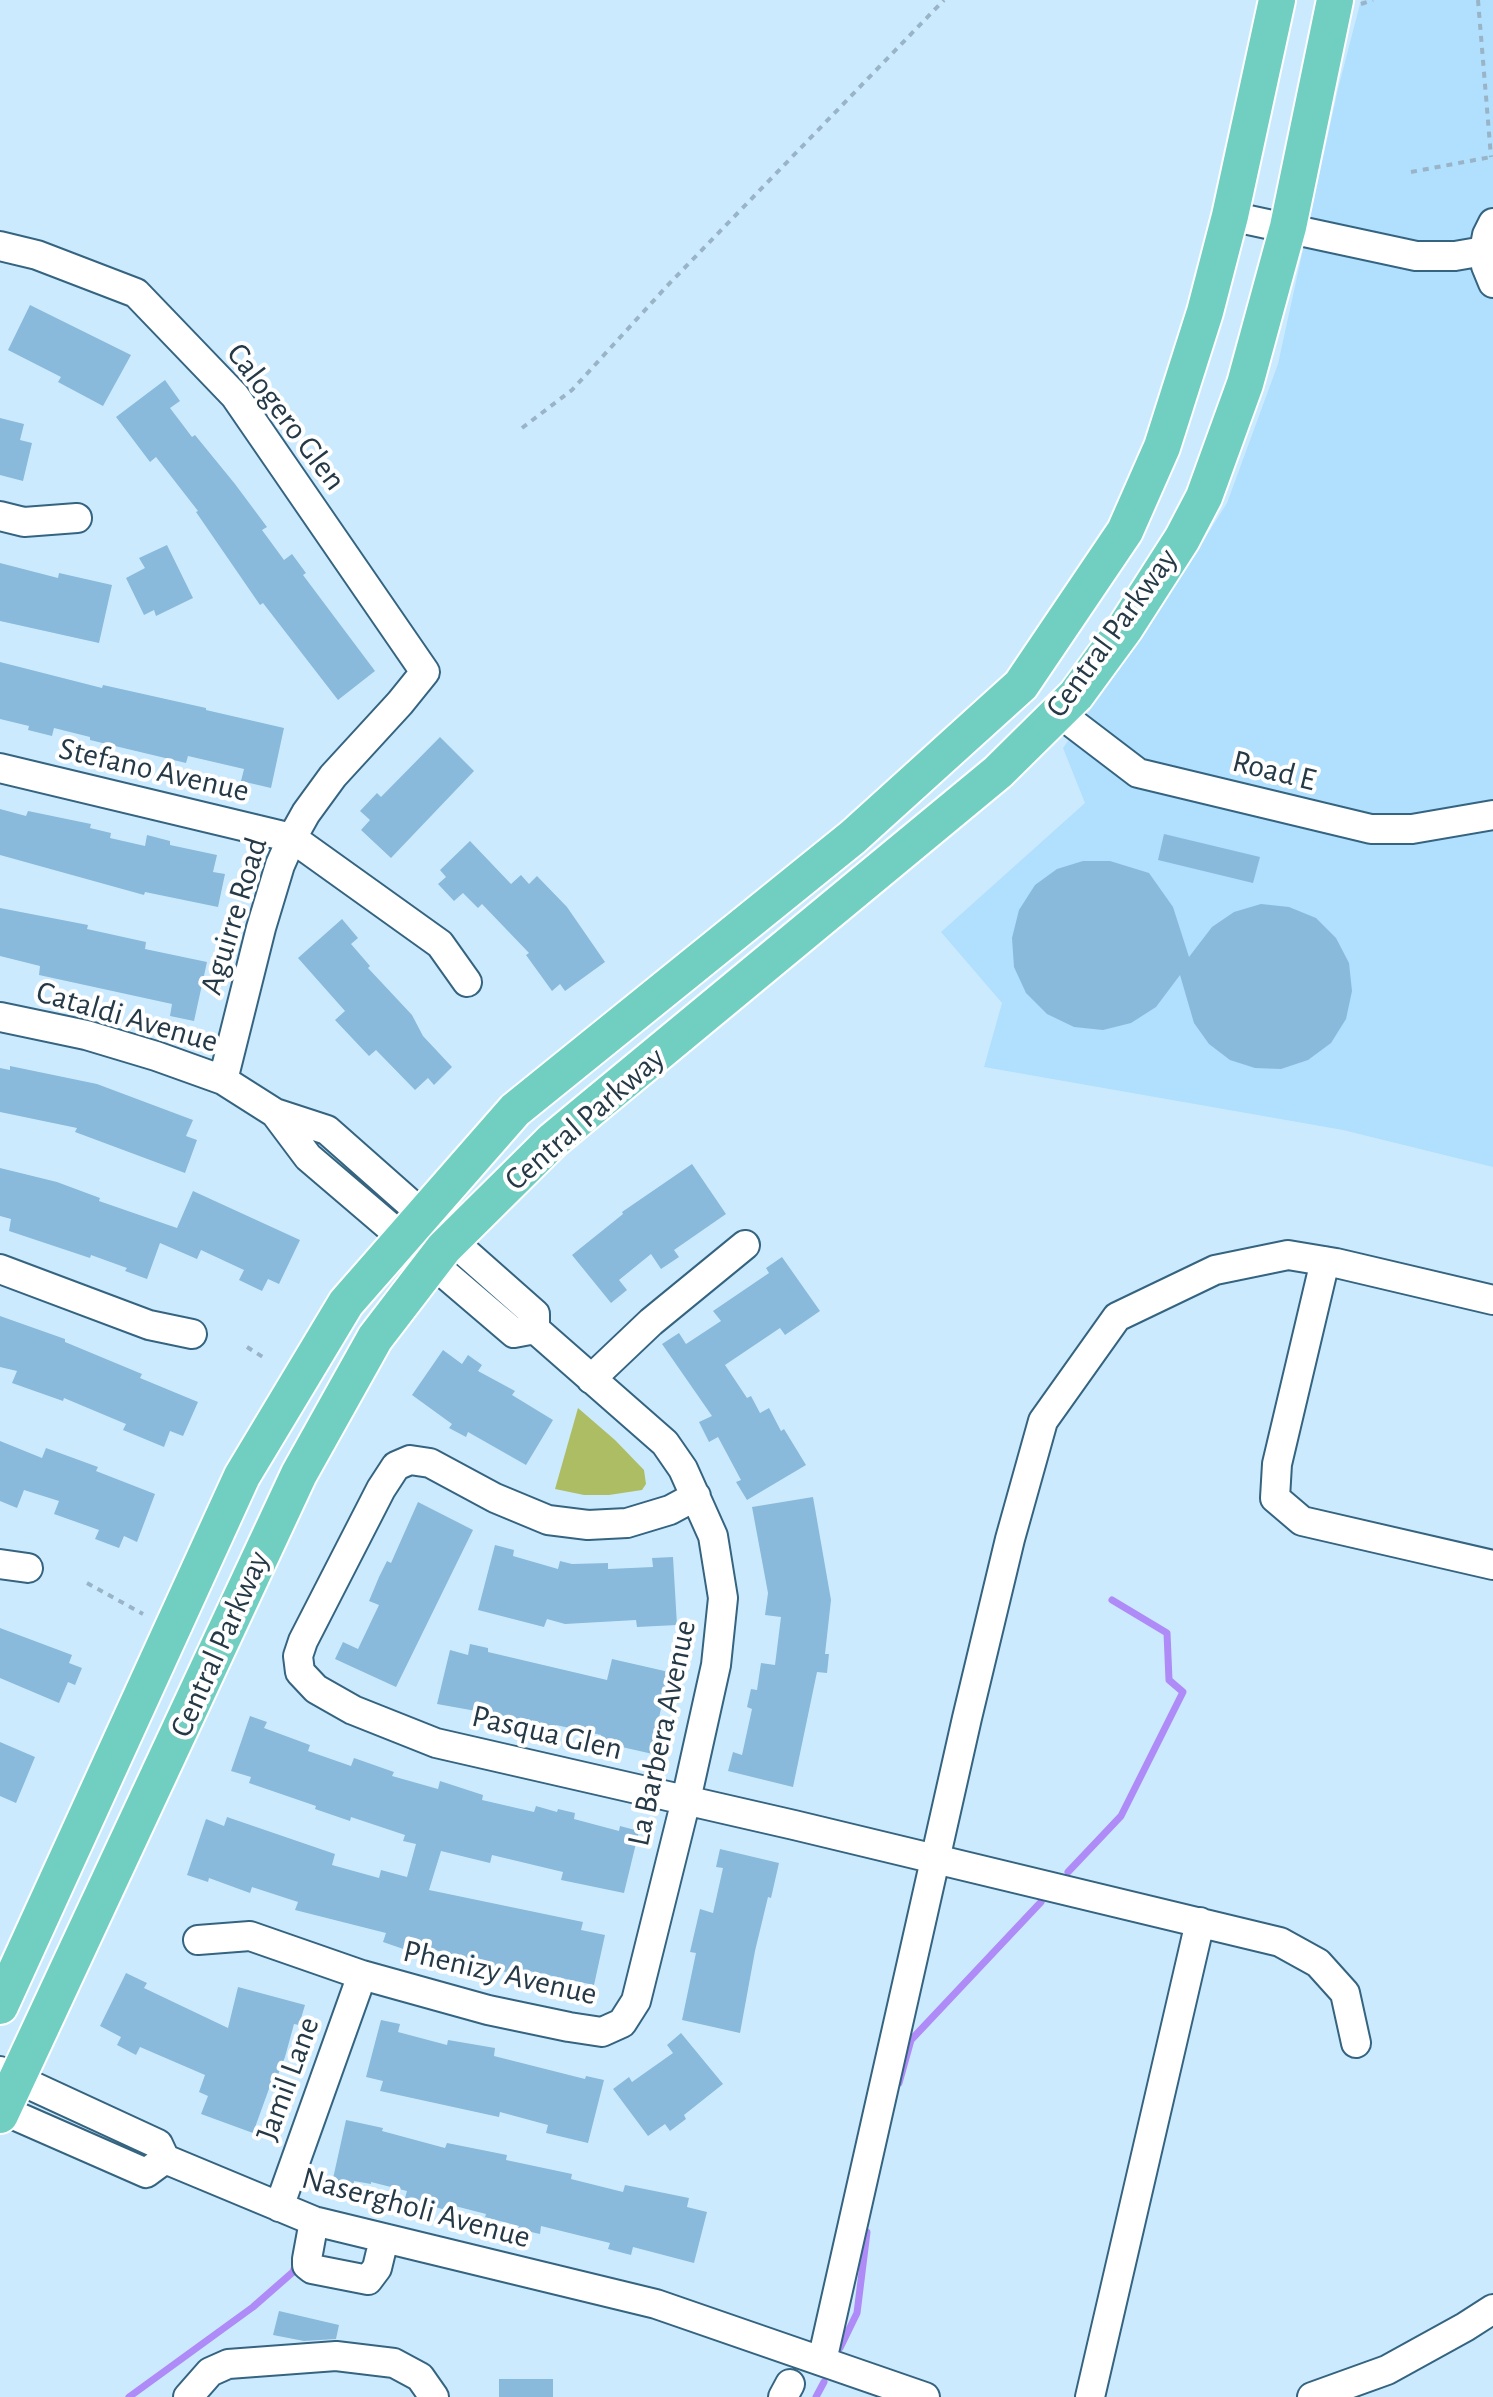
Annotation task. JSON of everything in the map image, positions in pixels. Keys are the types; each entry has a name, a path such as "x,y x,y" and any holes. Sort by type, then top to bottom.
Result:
{"main road":[{"name":"Central Parkway","path":"4,2097 195,1700 242,1592 299,1474 375,1338 425,1238 515,1110 853,837 1021,685 1125,531 1162,447 1205,312 1230,216 1277,0"},
{"name":"Central Parkway","path":"0,2006 242,1476 346,1303 641,1069 998,772 1076,695 1125,628 1182,539 1204,497 1245,384 1288,227 1335,0"}],"street":[{"path":"1230,216 1416,256 1455,256 1484,251"},
{"path":"1493,223 1484,251 1493,283"},
{"name":"Calogero Glen","path":"0,246 37,255 136,293 235,396 425,672"},
{"path":"0,516 24,522 77,518"},
{"name":"Aguirre Road","path":"223,1080 261,928 280,865 292,838 333,776 425,672"},
{"name":"Road E","path":"1058,712 1138,773 1371,829 1412,829 1493,815"},
{"name":"Stefano Avenue","path":"0,768 292,838"},
{"path":"292,838 440,944 467,982"},
{"name":"Cataldi Avenue","path":"0,1017 86,1035 156,1056 223,1080 275,1113 327,1130 425,1238"},
{"name":"La Barbera Avenue","path":"425,1238 514,1333 535,1329 665,1443 696,1496 713,1536 723,1598 716,1665 636,2001 622,2023"},
{"path":"591,1379 651,1322 745,1245"},
{"path":"822,2361 1010,1539 1043,1421 1117,1317 1215,1270 1288,1255 1493,1300"},
{"path":"1325,1261 1277,1464 1275,1498 1302,1521 1493,1565"},
{"path":"0,1269 149,1325 192,1334"},
{"name":"Pasqua Glen","path":"696,1496 670,1510 627,1523 588,1525 548,1520 495,1498 430,1463 410,1460 396,1466 381,1489 303,1641 298,1656 300,1672 316,1689 353,1710 436,1743 1280,1942 1318,1963 1345,1993 1356,2043"},
{"path":"0,1564 28,1568"},
{"path":"1090,2397 1200,1922"},
{"name":"Phenizy Avenue","path":"198,1940 250,1936 362,1975 488,2010 569,2027 602,2032 622,2023"},
{"name":"Jamil Lane","path":"279,2207 362,1975"},
{"name":"Nasergholi Avenue","path":"4,2097 146,2173 165,2159 314,2221 656,2304 925,2397"},
{"path":"314,2221 307,2259 307,2265 312,2269 368,2280 377,2268 384,2239"},
{"path":"1312,2397 1387,2370 1493,2309"},
{"path":"188,2397 210,2372 228,2364 336,2356 394,2363 420,2377 434,2397"}],"path":[{"path":"522,428 572,390 667,286 944,0"},
{"path":"1411,172 1492,157 1478,0"},
{"path":"247,1347 266,1359"},
{"path":"87,1583 143,1614"}],"shaded area":[{"path":"1361,0 1493,0 1493,1167 1343,1130 984,1067 1002,1003 941,932 1085,803 1063,748 1144,635 1227,503 1278,364 1338,89"}],"green space":[{"path":"578,1408 644,1470 646,1484 642,1490 584,1495 555,1489"}],"building":[{"path":"30,305 131,355 103,406 58,382 61,377 8,350"},
{"path":"165,380 180,401 170,408 235,484 267,527 262,530 284,560 292,554 306,573 303,575 375,671 338,700 263,603 260,605 198,511 156,457 150,462 116,417"},
{"path":"0,418 24,424 20,440 32,443 23,481 0,475"},
{"path":"167,545 193,598 156,616 154,610 144,615 126,578 145,568 139,558"},
{"path":"0,563 58,578 59,573 112,585 99,643 0,621"},
{"path":"0,662 284,728 271,788 241,781 244,769 188,756 186,763 54,728 52,736 0,719"},
{"path":"440,737 474,771 391,858 361,830 370,820 360,811 377,793 381,797"},
{"path":"0,809 26,816 28,811 91,824 90,828 111,833 110,838 145,846 147,835 170,841 170,845 217,855 213,872 225,874 218,907 145,892 144,895 0,855"},
{"path":"1164,834 1260,857 1253,883 1158,860"},
{"path":"470,841 511,884 521,875 529,884 537,876 567,907 605,962 565,991 560,984 552,991 526,955 529,953 482,904 478,908 463,893 454,901 438,884 446,877 440,870"},
{"path":"1083,861 1110,861 1149,873 1173,907 1189,957 1212,927 1234,912 1261,904 1289,907 1316,918 1336,938 1349,963 1352,991 1346,1019 1331,1043 1308,1060 1281,1069 1255,1068 1230,1060 1209,1044 1194,1023 1180,975 1156,1007 1131,1023 1103,1030 1074,1027 1047,1014 1026,993 1014,967 1012,938 1019,910 1035,885 1057,869"},
{"path":"0,908 88,925 87,929 146,942 145,949 207,962 194,1021 170,1016 172,1004 39,975 40,966 0,956"},
{"path":"342,919 358,938 351,944 370,966 368,968 412,1015 423,1036 452,1067 434,1085 428,1078 415,1090 376,1050 369,1056 335,1020 345,1011 298,958"},
{"path":"10,1066 97,1084 193,1120 186,1136 197,1140 185,1173 75,1132 77,1128 0,1112 0,1068 10,1070"},
{"path":"692,1164 726,1214 674,1250 679,1257 661,1269 651,1254 619,1280 627,1290 611,1303 572,1255 622,1212"},
{"path":"0,1168 57,1182 100,1198 99,1201 177,1228 193,1191 300,1240 279,1284 268,1279 262,1291 239,1280 244,1270 201,1250 197,1259 160,1243 147,1279 91,1255 90,1258 9,1231 11,1219 0,1216"},
{"path":"782,1257 820,1311 785,1335 780,1328 725,1365 747,1398 751,1396 760,1413 769,1408 781,1431 784,1429 806,1465 747,1500 736,1482 741,1480 718,1437 709,1442 699,1422 712,1416 662,1344 679,1333 686,1344 721,1321 713,1311 769,1273 766,1268"},
{"path":"0,1316 65,1339 65,1342 142,1374 140,1378 198,1402 183,1436 170,1431 164,1447 123,1430 126,1424 64,1398 63,1401 12,1383 17,1371 0,1367"},
{"path":"443,1350 462,1364 468,1355 482,1365 478,1371 515,1391 512,1395 553,1420 526,1465 468,1432 466,1437 449,1428 452,1424 412,1395"},
{"path":"0,1441 42,1458 46,1448 98,1467 96,1471 155,1494 137,1542 124,1536 119,1548 95,1539 99,1530 54,1514 59,1501 24,1490 17,1508 0,1501"},
{"path":"813,1497 831,1600 825,1654 829,1654 827,1673 817,1672 793,1787 728,1771 733,1752 742,1755 752,1709 747,1707 751,1689 757,1690 761,1663 775,1665 781,1617 765,1615 768,1593 752,1507"},
{"path":"418,1502 473,1530 396,1687 335,1659 343,1642 358,1649 379,1605 369,1601 387,1561 391,1563"},
{"path":"495,1545 514,1550 513,1556 558,1569 560,1561 572,1564 608,1563 608,1569 653,1567 652,1558 673,1557 677,1625 637,1627 636,1620 565,1624 547,1619 544,1627 478,1610"},
{"path":"0,1628 72,1655 69,1663 82,1668 75,1685 68,1682 59,1703 0,1678"},
{"path":"470,1644 488,1648 488,1652 607,1680 612,1659 669,1672 655,1736 661,1737 657,1755 600,1742 601,1735 556,1725 555,1732 503,1721 504,1716 437,1704 450,1650 468,1655"},
{"path":"250,1716 267,1722 264,1728 310,1745 308,1751 351,1766 354,1758 394,1772 392,1776 438,1789 440,1781 483,1795 482,1800 534,1812 536,1806 557,1812 558,1809 575,1813 574,1819 619,1831 620,1826 639,1831 624,1893 561,1880 563,1872 492,1855 490,1863 441,1851 429,1890 583,1922 581,1930 605,1935 594,1985 529,1971 528,1977 497,1970 496,1973 477,1968 479,1962 435,1950 434,1956 412,1952 383,1942 386,1933 295,1910 298,1902 252,1887 250,1893 209,1878 208,1882 187,1875 206,1819 224,1826 227,1817 335,1854 332,1865 379,1878 381,1870 407,1877 416,1844 403,1841 405,1835 315,1809 316,1806 249,1783 251,1777 231,1771"},
{"path":"0,1742 35,1757 16,1803 0,1796"},
{"path":"720,1849 779,1863 755,1951 740,2033 682,2020 696,1953 690,1952 700,1909 713,1913 723,1868 716,1867"},
{"path":"126,1973 147,1983 144,1988 228,2028 238,1987 305,2005 299,2025 294,2024 285,2057 273,2087 270,2086 253,2133 201,2114 208,2096 199,2092 205,2075 140,2047 136,2055 117,2045 121,2037 100,2026"},
{"path":"381,2020 400,2024 398,2032 447,2045 448,2040 495,2048 494,2056 585,2079 586,2076 604,2080 588,2143 546,2133 548,2125 500,2112 499,2117 380,2091 383,2081 366,2077"},
{"path":"681,2033 723,2084 684,2115 686,2119 670,2131 665,2124 648,2136 613,2089 629,2077 632,2082 673,2053 667,2045"},
{"path":"346,2120 445,2148 447,2143 507,2155 506,2160 572,2174 571,2179 623,2192 625,2185 689,2198 687,2207 707,2212 694,2263 633,2247 631,2255 608,2249 610,2243 541,2226 540,2234 518,2229 519,2226 485,2217 486,2214 451,2205 449,2211 405,2198 407,2191 371,2182 354,2181 353,2188 332,2183"},
{"path":"279,2311 339,2325 336,2339 304,2341 273,2335"},
{"path":"499,2379 553,2379 553,2397 499,2397"}],"waterway":[{"path":"1068,1872 1121,1816 1183,1692 1169,1680 1167,1633 1112,1600"},
{"path":"899,2083 911,2040 1041,1902"},
{"path":"840,2348 857,2313 867,2232 859,2227"},
{"path":"129,2397 253,2307 293,2272 297,2261"},
{"path":"816,2397 824,2382"}]}
